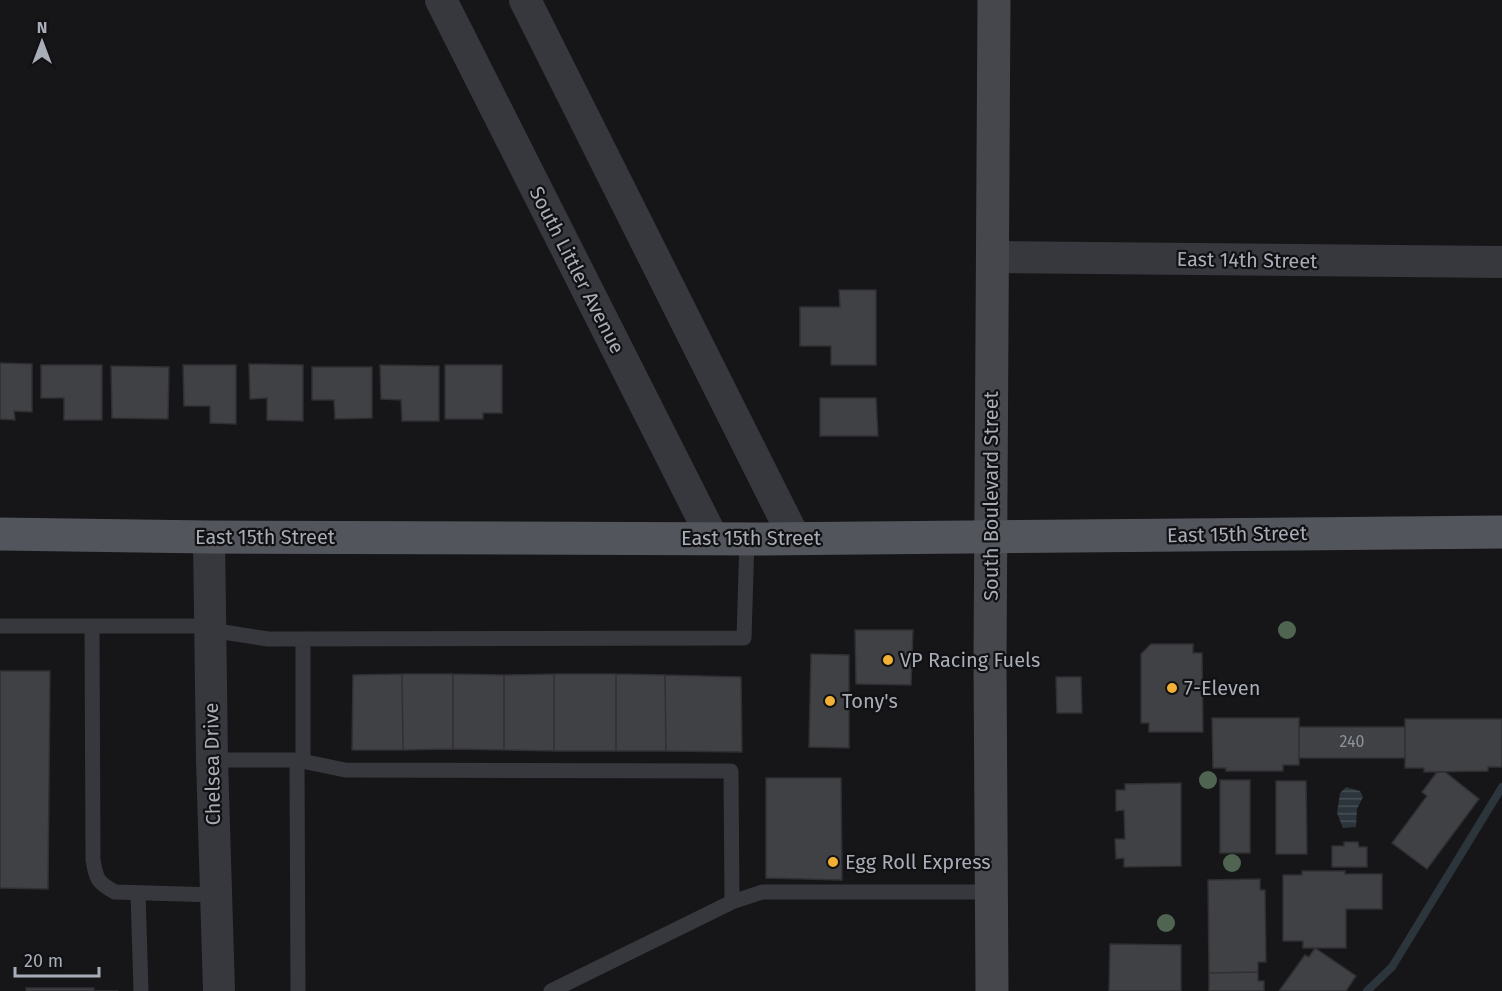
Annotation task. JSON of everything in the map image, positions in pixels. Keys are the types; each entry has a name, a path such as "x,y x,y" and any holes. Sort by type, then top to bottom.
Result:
{"main road":[{"name":"South Boulevard Street","path":"992,991 990,536 994,0"},
{"name":"East 15th Street","path":"0,534 747,539 1502,532"}],"street":[{"path":"432,0 441,0"},
{"name":"South Littler Avenue","path":"441,0 713,539"},
{"path":"525,0 795,538"},
{"name":"East 14th Street","path":"993,258 1502,262"},
{"name":"Chelsea Drive","path":"209,537 212,760 219,991"}],"lane":[{"path":"0,626 210,628 268,639 744,638 747,539"},
{"path":"92,626 93,860 96,876 102,886 115,892 216,895"},
{"path":"298,991 303,639"},
{"path":"212,760 300,761 345,770 731,771 732,902"},
{"path":"551,991 732,902 762,892 992,892"},
{"path":"138,893 141,991"}],"shaded area":[{"path":"1346,787 1360,791 1363,797 1357,809 1356,827 1343,828 1337,813 1340,793"}],"building":[{"path":"839,290 876,290 876,365 831,365 831,346 800,346 800,307 840,307"},
{"path":"0,363 32,364 32,412 14,411 15,420 0,419"},
{"path":"249,364 303,365 303,421 267,420 267,398 250,399"},
{"path":"41,365 102,365 102,420 64,420 64,398 41,398"},
{"path":"183,365 236,365 236,424 210,423 210,406 184,406"},
{"path":"380,365 439,366 439,421 402,421 401,400 381,399"},
{"path":"445,365 502,365 502,413 483,413 483,419 445,419"},
{"path":"111,366 169,367 168,419 112,418"},
{"path":"312,367 372,367 372,418 335,419 334,400 312,400"},
{"path":"820,398 876,398 878,436 820,436"},
{"path":"855,630 913,630 911,685 856,684"},
{"name":"7-Eleven","path":"1151,644 1193,644 1193,653 1202,653 1203,732 1149,732 1149,723 1141,723 1141,654"},
{"name":"Tony's","path":"811,654 849,655 849,748 809,747"},
{"path":"0,671 50,671 48,889 0,888"},
{"path":"402,674 453,674 453,749 403,750"},
{"path":"402,674 403,750 352,750 353,675"},
{"path":"453,674 504,675 504,750 453,749"},
{"path":"554,674 616,674 616,751 554,751"},
{"path":"554,674 554,751 504,750 504,675"},
{"path":"616,674 665,675 666,751 616,751"},
{"path":"665,675 741,677 742,752 666,751"},
{"path":"1056,677 1081,677 1082,713 1057,713"},
{"path":"1212,718 1299,718 1299,765 1283,765 1283,771 1226,771 1226,768 1213,768"},
{"path":"1405,719 1502,719 1502,767 1488,767 1488,771 1424,772 1424,768 1405,768"},
{"path":"1299,727 1405,727 1405,758 1299,758"},
{"path":"1437,772 1445,772 1479,799 1427,869 1392,843 1427,796 1422,792"},
{"path":"766,778 841,778 842,880 766,878"},
{"path":"1220,780 1250,780 1250,853 1220,853"},
{"path":"1276,781 1306,781 1307,854 1276,854"},
{"path":"1181,783 1181,866 1124,867 1124,858 1116,859 1115,839 1125,839 1124,810 1116,811 1116,790 1125,790 1125,784"},
{"path":"1344,842 1358,842 1359,847 1367,847 1367,867 1332,867 1332,846 1344,846"},
{"path":"1302,871 1382,874 1382,909 1346,909 1346,948 1303,948 1303,941 1283,941 1283,875 1302,875"},
{"path":"1260,879 1260,890 1265,890 1266,962 1258,962 1258,972 1209,973 1208,880"},
{"path":"1110,944 1181,945 1181,991 1109,991"},
{"path":"1315,948 1356,976 1346,991 1279,991 1305,955 1309,957"},
{"path":"1258,972 1258,981 1264,981 1264,991 1209,991 1209,973"},
{"path":"26,988 94,988 94,991 26,991"}],"waterway":[{"path":"1367,991 1392,967 1502,787"}],"place":[{"name":"VP Racing Fuels","path":"888,660"},
{"name":"7-Eleven","path":"1172,688"},
{"name":"Tony's","path":"830,701"},
{"name":"Egg Roll Express","path":"833,862"}]}
